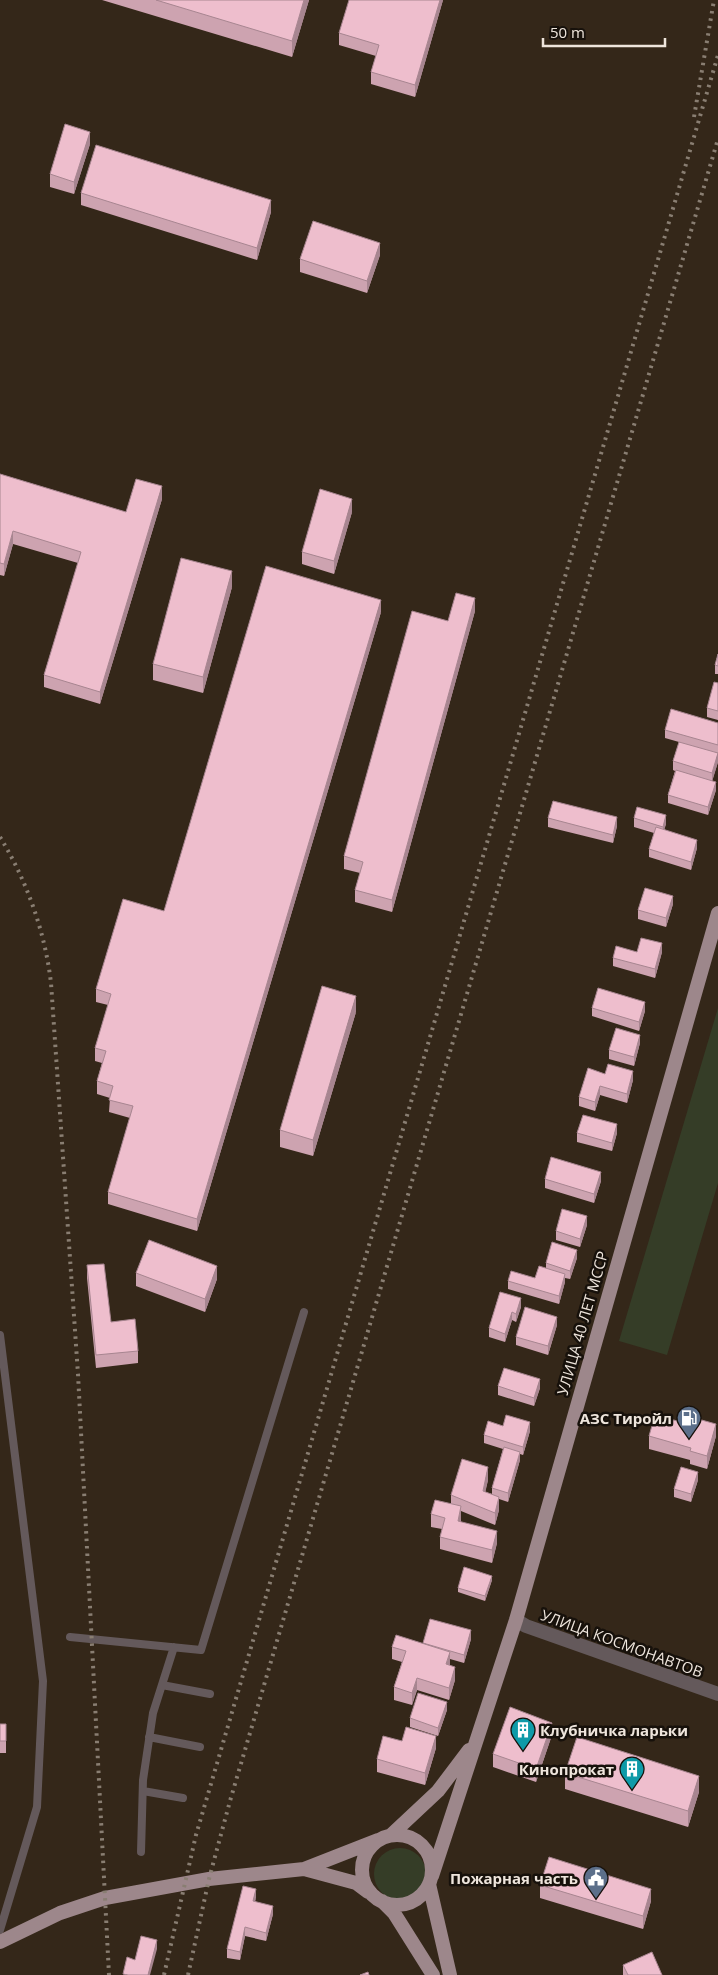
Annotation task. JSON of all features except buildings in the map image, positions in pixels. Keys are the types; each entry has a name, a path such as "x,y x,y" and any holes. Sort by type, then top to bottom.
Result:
{"main road":[{"name":"УЛИЦА 40 ЛЕТ МССР","path":"430,1880 516,1620 718,913"},
{"name":"УЛИЦА 40 ЛЕТ МССР","path":"385,1837 438,1791 475,1742"},
{"path":"0,1942 60,1913 105,1898 209,1879 304,1869 385,1837 401,1835 418,1842 430,1857 430,1880 450,1975"},
{"path":"385,1837 369,1849 363,1860 362,1873 366,1886 377,1898 400,1905 409,1903 417,1898 430,1880"},
{"path":"304,1869 356,1883 377,1898 394,1913 433,1975"}],"street":[{"name":"УЛИЦА КОСМОНАВТОВ","path":"516,1620 526,1626 718,1694"}],"lane":[{"path":"70,1637 201,1650 304,1312"},
{"path":"0,1335 43,1681 36,1807 0,1930"},
{"path":"142,1852 143,1791 153,1712 174,1647"},
{"path":"162,1685 210,1694"},
{"path":"150,1737 200,1747"},
{"path":"143,1791 183,1798"}],"green space":[{"path":"718,1008 718,1183 667,1355 619,1341"},
{"path":"400,1848 414,1852 422,1860 426,1874 422,1888 414,1896 400,1900 386,1896 378,1888 374,1874 378,1860 386,1852"}],"railway":[{"path":"694,117 714,0"},
{"path":"164,1975 196,1835 718,55"},
{"path":"188,1975 209,1879 230,1801 718,139"},
{"path":"0,837 19,871 33,907 44,945 51,983 78,1374 109,1975"}],"place":[{"name":"АЗС Тиройл","path":"689,1439"},
{"name":"Клубничка ларьки","path":"523,1751"},
{"name":"Кинопрокат","path":"632,1790"},
{"name":"Пожарная часть","path":"596,1899"}]}
